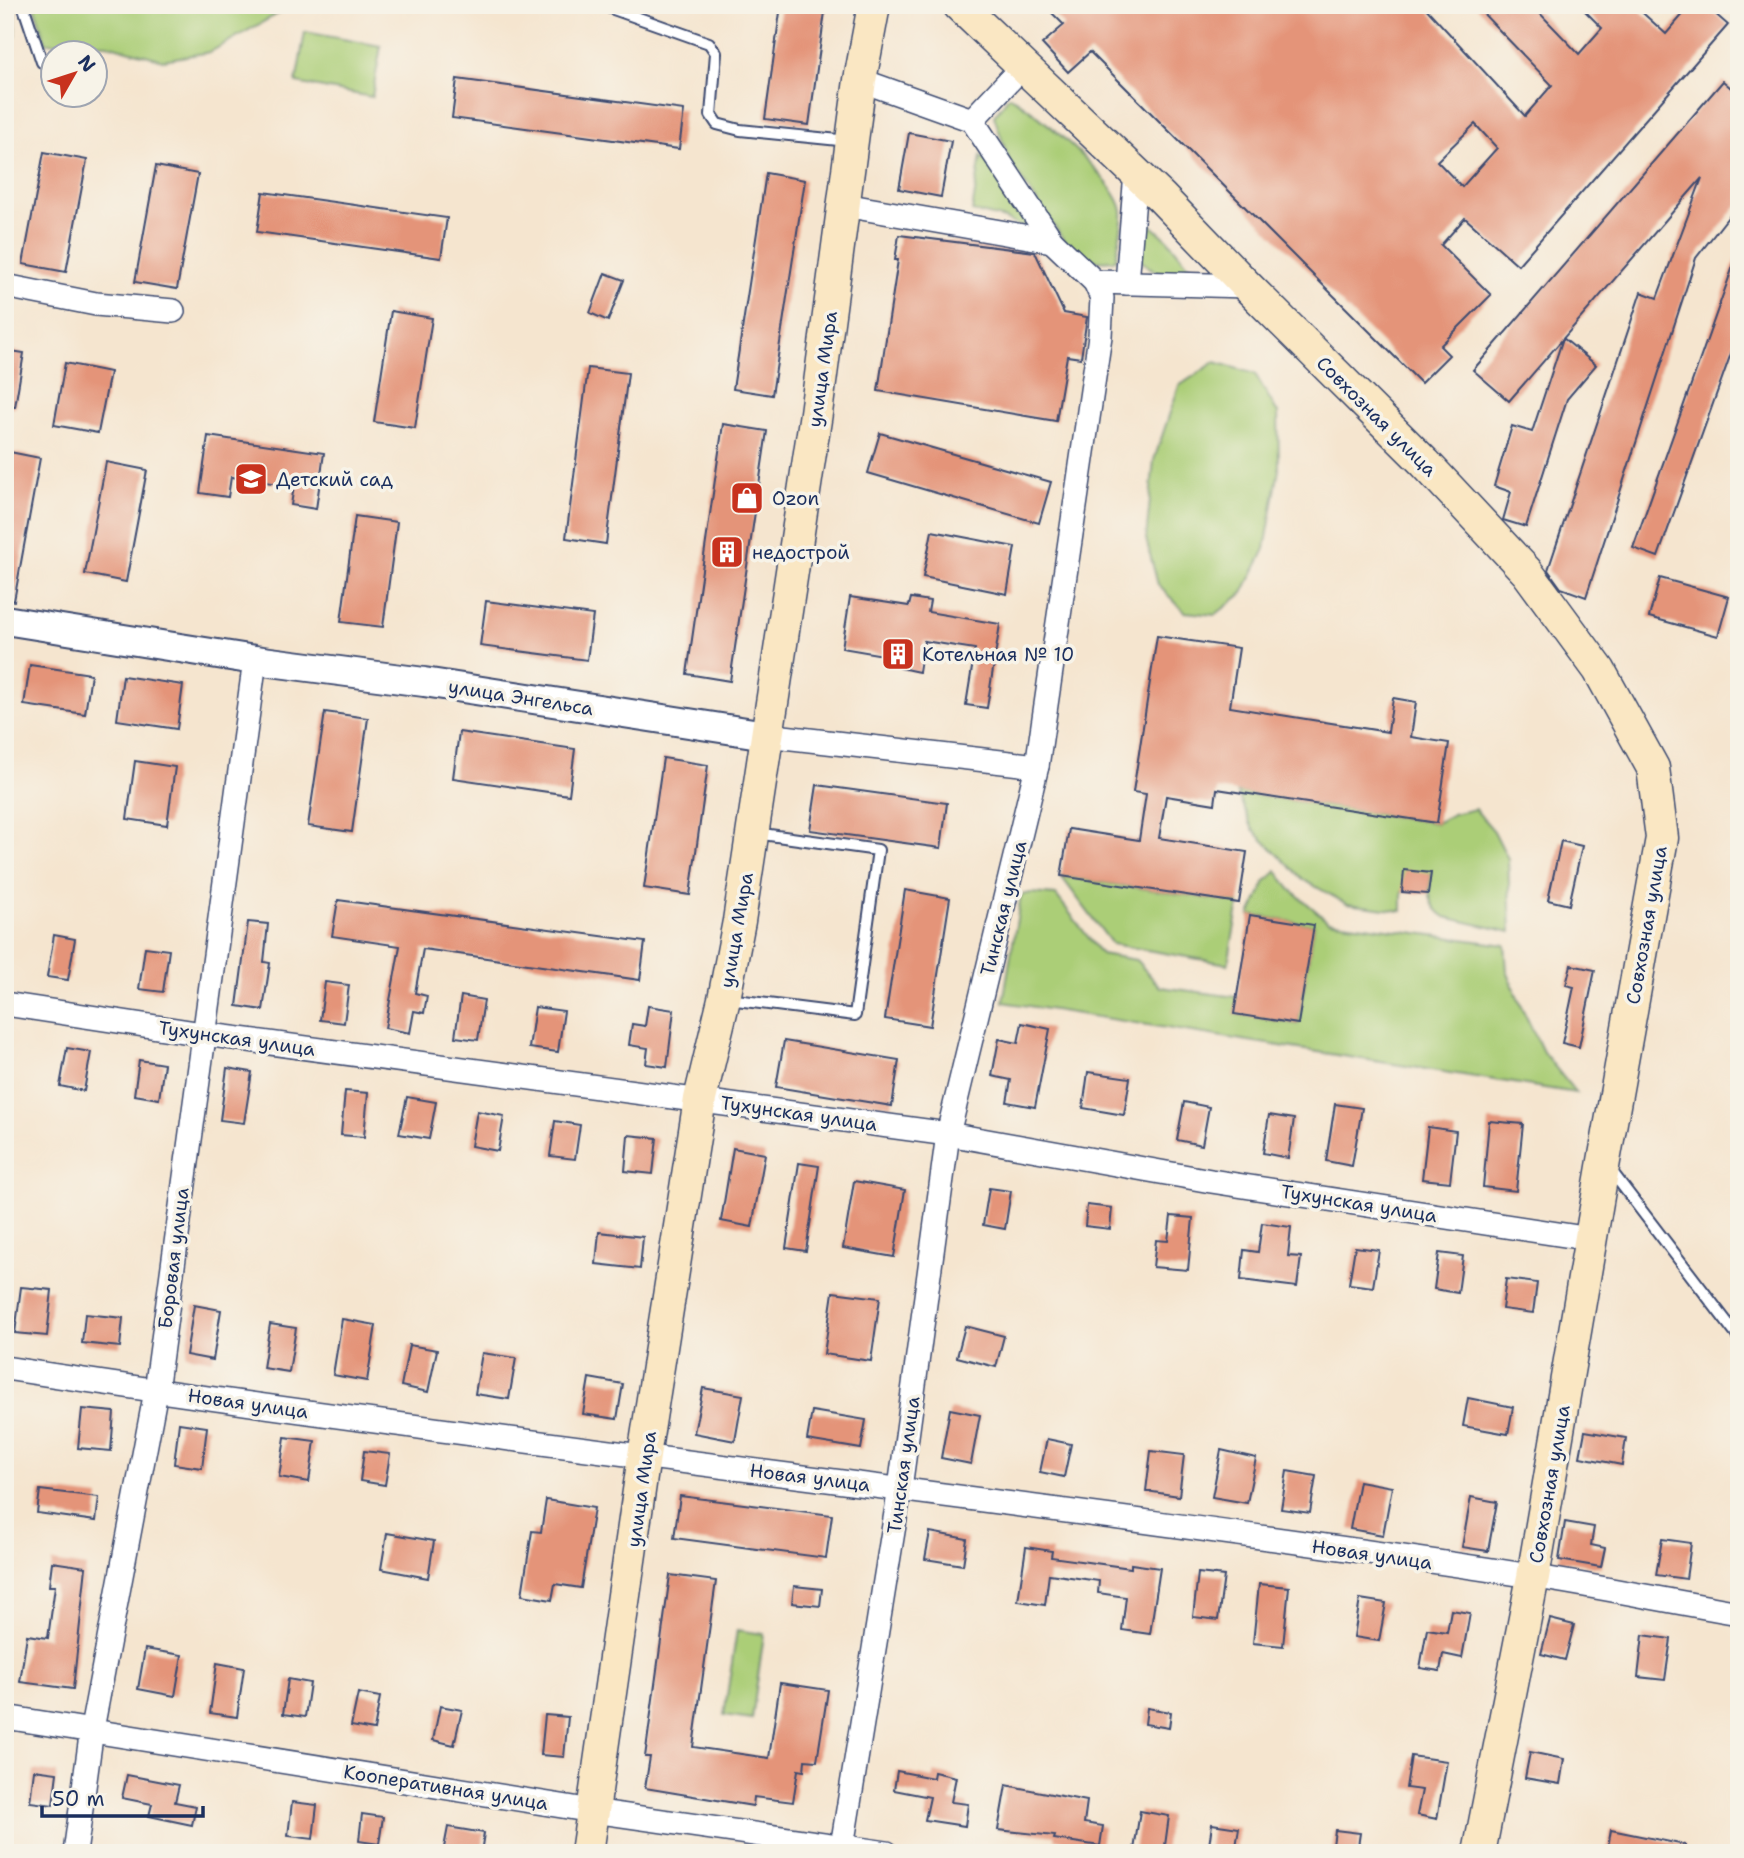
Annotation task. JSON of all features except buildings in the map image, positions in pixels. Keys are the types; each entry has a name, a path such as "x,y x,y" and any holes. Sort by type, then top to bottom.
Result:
{"main road":[{"name":"улица Мира","path":"587,1853 644,1456 700,1099 724,999 752,832 816,412 860,79 874,5"},
{"name":"Совхозная улица","path":"959,5 1136,173 1425,463 1527,572 1599,670 1653,768 1662,838 1534,1577 1479,1853"}],"street":[{"path":"972,120 1023,66"},
{"path":"860,79 972,120 1052,241 1095,282 1247,286"},
{"path":"1127,283 1136,173"},
{"path":"844,205 1052,241"},
{"name":"Тинская улица","path":"841,1850 900,1488 948,1134 1037,766 1100,336 1102,298 1095,282"},
{"path":"5,286 96,304 173,311"},
{"name":"улица Энгельса","path":"5,621 766,734 1037,766"},
{"name":"Боровая улица","path":"75,1853 92,1729 156,1391 255,660"},
{"name":"Тухунская улица","path":"5,1004 203,1034 948,1134 1212,1181 1591,1239"},
{"name":"Новая улица","path":"5,1368 156,1391 900,1488 1534,1577 1739,1613"},
{"name":"Кооперативная улица","path":"5,1717 841,1850 887,1853"}],"lane":[{"path":"23,5 38,50"},
{"path":"602,5 709,43 716,53 710,114 717,124 740,130 851,142"},
{"path":"724,999 855,1014 878,850 752,832"},
{"path":"1604,1161 1739,1338"}],"green space":[{"path":"5,5 10,5 15,12 16,36 8,45 5,45"},
{"path":"34,5 284,5 286,9 210,52 163,60 108,44 108,38 44,38"},
{"path":"305,32 381,46 372,97 296,83"},
{"path":"1009,96 1055,130 1091,165 1117,198 1122,216 1116,260 1096,261 1069,247 1010,163 994,116"},
{"path":"981,156 996,170 1037,235 1005,219 972,211"},
{"path":"1142,217 1168,240 1189,266 1168,274 1150,268 1138,258"},
{"path":"1215,362 1255,374 1278,413 1279,469 1265,549 1243,593 1215,615 1185,612 1158,585 1146,539 1154,460 1179,386"},
{"path":"1237,792 1436,823 1453,814 1475,809 1494,831 1508,859 1511,932 1445,917 1439,913 1430,898 1431,873 1402,892 1402,911 1347,904 1304,880 1253,830"},
{"path":"1277,871 1290,889 1328,921 1505,945 1507,971 1543,1052 1576,1093 1003,1002 1021,895 1031,893 1056,895 1101,954 1136,960 1160,987 1237,997 1235,1014 1298,1024 1314,925 1250,915 1266,881"},
{"path":"1061,876 1239,903 1228,964 1112,944"},
{"path":"737,1630 764,1634 752,1719 724,1715"}],"place":[{"name":"Детский сад","path":"251,479"},
{"name":"Ozon","path":"747,498"},
{"name":"недострой","path":"727,552"},
{"name":"Котельная № 10","path":"898,654"}]}
